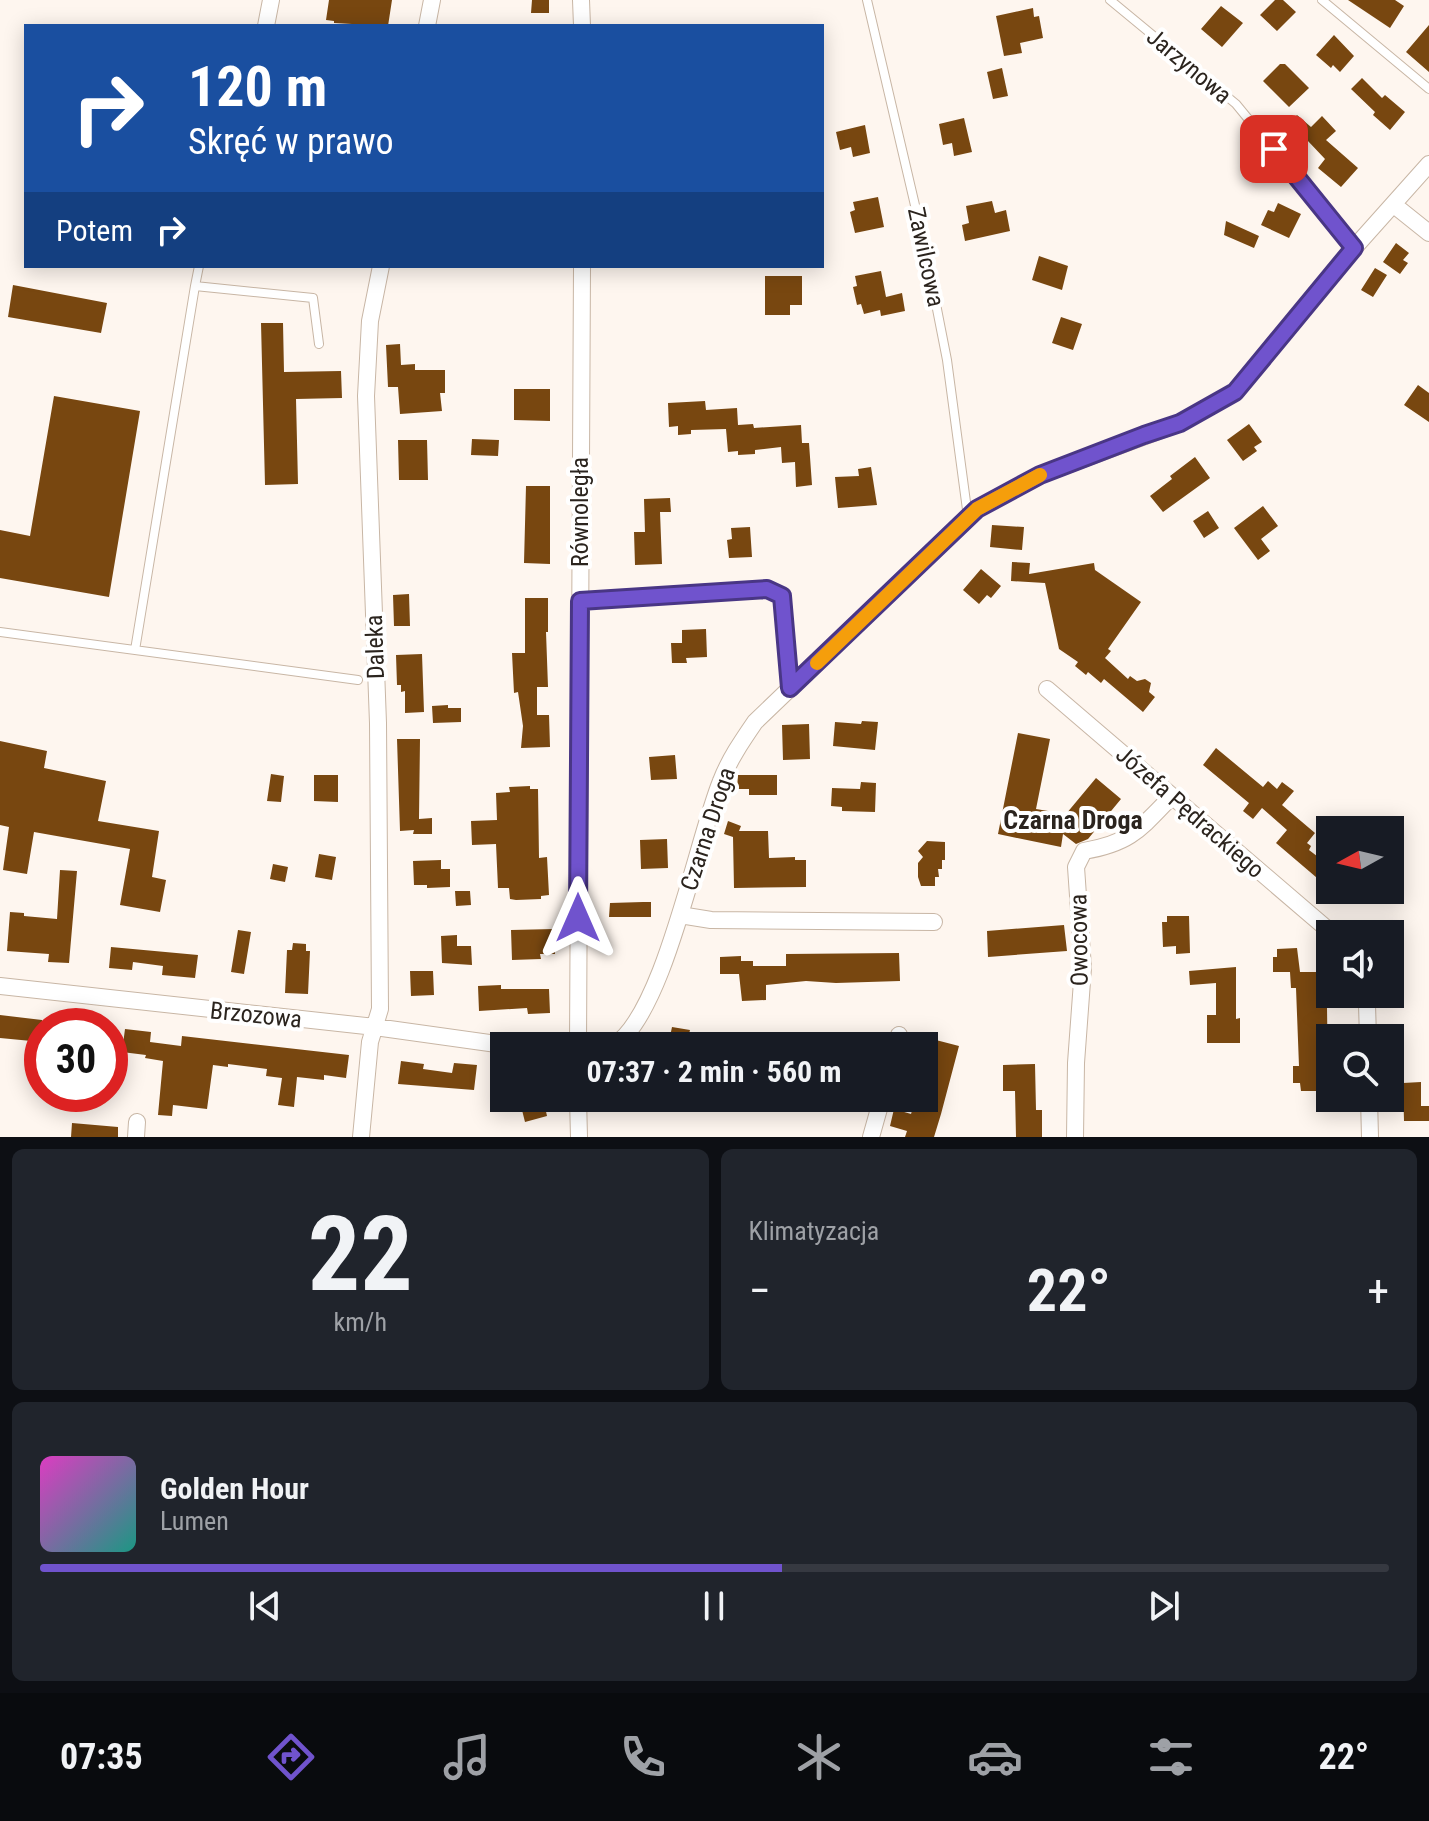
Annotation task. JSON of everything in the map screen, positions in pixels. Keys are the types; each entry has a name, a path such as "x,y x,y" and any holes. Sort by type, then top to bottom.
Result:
{"street":[{"path":"266,24 271,0"},
{"path":"427,24 432,0"},
{"path":"581,0 582,24"},
{"name":"Czarna Droga","path":"628,1032 645,1007 680,915 719,784 755,722 968,518 1002,494 1040,475 1180,423 1235,392 1354,248 1429,164"},
{"path":"1394,205 1429,233"},
{"name":"Daleka","path":"361,1137 370,1042 380,1009 378,723 366,396 370,321 381,268"},
{"name":"Równoległa","path":"578,1032 582,268"},
{"name":"Józefa Pędrackiego","path":"1047,689 1317,920"},
{"name":"Owocowa","path":"1075,1137 1076,1063 1083,968 1076,867 1084,851 1112,846 1134,835 1172,796"},
{"path":"680,915 711,920 934,922"},
{"name":"Brzozowa","path":"0,986 375,1027 490,1043"},
{"path":"578,1112 579,1137"},
{"path":"871,1137 878,1112"},
{"path":"1369,1112 1370,1137"}],"lane":[{"name":"Zawilcowa","path":"867,0 942,332 968,518"},
{"name":"Jarzynowa","path":"1110,0 1236,104 1354,248"},
{"path":"1322,0 1429,89"},
{"path":"135,650 199,268"},
{"path":"195,286 313,298 319,344"},
{"path":"580,601 767,589 782,596 790,688"},
{"path":"0,632 358,680"}],"building":[{"path":"329,0 392,0 388,24 334,23 326,20"},
{"path":"532,0 549,0 549,13 531,13"},
{"path":"1275,0 1283,0 1296,12 1277,31 1260,15"},
{"path":"1348,0 1395,0 1404,6 1390,28"},
{"path":"1221,6 1243,23 1222,47 1201,29"},
{"path":"1033,8 1034,17 1039,16 1043,38 1020,43 1022,53 1004,56 996,16"},
{"path":"1429,25 1429,72 1406,52"},
{"path":"1334,35 1354,56 1340,72 1316,55"},
{"path":"1280,64 1285,64 1309,88 1289,107 1263,81"},
{"path":"1002,68 1008,96 993,99 987,72"},
{"path":"1362,78 1382,98 1385,95 1405,112 1390,130 1351,89"},
{"path":"1297,115 1311,127 1322,116 1336,131 1326,140 1358,168 1341,187 1318,168 1325,159 1290,122"},
{"path":"964,118 972,152 954,156 952,143 943,145 939,124"},
{"path":"865,125 870,153 853,157 851,147 840,150 836,132"},
{"path":"878,197 884,227 855,233 850,212 855,210 853,202"},
{"path":"992,201 995,213 1006,210 1010,231 965,241 962,225 969,223 966,206"},
{"path":"1278,203 1301,214 1289,238 1261,225 1268,210 1274,212"},
{"path":"1226,221 1259,236 1254,248 1224,235"},
{"path":"1396,243 1409,253 1403,260 1408,263 1400,274 1383,262"},
{"path":"1039,256 1068,266 1062,290 1032,280"},
{"path":"1375,268 1387,275 1373,297 1361,290"},
{"path":"881,271 886,297 902,293 905,311 881,316 880,310 864,314 861,304 857,305 853,287 857,286 855,276"},
{"path":"765,276 802,276 802,305 790,305 790,315 765,315"},
{"path":"13,285 107,303 101,333 8,317"},
{"path":"1061,317 1082,324 1073,350 1052,343"},
{"path":"261,323 283,323 284,372 341,371 342,398 296,399 298,484 265,485"},
{"path":"400,344 401,365 415,364 415,370 445,370 445,393 440,393 442,411 400,414 398,387 388,387 386,345"},
{"path":"1418,385 1429,393 1429,422 1404,405"},
{"path":"514,389 550,389 550,421 514,420"},
{"path":"54,396 140,411 109,597 0,578 0,530 30,536"},
{"path":"705,401 706,410 737,408 738,425 753,424 754,428 801,425 802,443 809,443 812,485 796,487 795,462 782,463 781,447 738,455 738,451 728,452 726,429 691,430 691,434 678,435 678,426 669,427 668,403"},
{"path":"1249,424 1262,442 1254,447 1257,451 1243,461 1227,440"},
{"path":"472,439 499,440 498,456 471,455"},
{"path":"398,440 427,440 428,480 399,480"},
{"path":"1195,457 1210,478 1163,512 1150,496"},
{"path":"871,467 877,505 838,508 835,477 859,476 858,469"},
{"path":"526,486 550,486 550,564 524,563"},
{"path":"670,498 671,512 660,512 662,564 635,565 634,532 645,532 644,499"},
{"path":"1263,506 1278,526 1261,539 1270,551 1258,560 1234,528"},
{"path":"1208,511 1219,528 1204,538 1193,521"},
{"path":"992,525 1024,527 1022,550 990,547"},
{"path":"750,527 752,557 729,558 727,540 732,539 731,528"},
{"path":"1012,562 1030,563 1029,574 1094,563 1095,570 1141,602 1105,658 1128,679 1130,676 1137,681 1145,679 1151,683 1149,692 1155,697 1143,712 1104,679 1101,683 1088,672 1086,675 1075,666 1078,662 1059,649 1045,583 1011,581"},
{"path":"981,569 1001,586 991,598 987,595 979,604 963,590"},
{"path":"409,594 410,626 394,626 393,595"},
{"path":"525,598 548,598 548,687 537,687 537,715 549,715 550,747 521,748 523,726 518,692 514,693 512,653 525,653"},
{"path":"706,629 707,657 686,658 687,663 672,663 671,643 682,643 682,630"},
{"path":"422,654 424,712 405,713 405,691 401,692 401,685 397,685 396,655"},
{"path":"448,705 448,708 461,708 461,722 433,723 432,706"},
{"path":"862,721 878,722 875,750 833,746 835,722 861,724"},
{"path":"809,724 810,759 783,760 782,725"},
{"path":"1018,733 1050,739 1036,809 1066,814 1096,778 1121,799 1088,839 1076,844 1063,834 1061,847 998,834"},
{"path":"397,739 420,739 419,819 432,818 432,834 400,831"},
{"path":"0,741 47,751 44,768 106,781 98,821 159,831 152,877 166,880 160,912 120,905 130,849 34,832 27,874 3,870 9,827 0,825"},
{"path":"1216,748 1263,787 1268,781 1277,789 1282,782 1294,791 1282,805 1315,833 1307,843 1311,846 1309,850 1316,855 1316,877 1276,843 1287,830 1262,808 1253,819 1243,811 1249,803 1203,765"},
{"path":"675,755 677,779 651,780 649,757"},
{"path":"271,774 284,776 281,802 267,801"},
{"path":"314,775 338,775 338,802 314,801"},
{"path":"738,775 777,775 777,795 749,795 749,789 737,789"},
{"path":"861,782 876,783 875,812 842,811 842,807 831,806 832,788 860,789"},
{"path":"530,786 530,789 538,789 539,858 547,857 549,895 541,896 541,899 516,900 510,899 509,888 498,888 496,844 472,845 471,821 497,820 496,793 510,792 509,787"},
{"path":"728,821 741,826 739,831 768,831 769,858 795,857 795,860 806,860 806,887 734,888 733,837 724,834"},
{"path":"667,839 668,868 641,869 640,840"},
{"path":"927,841 945,842 945,860 942,860 942,869 938,869 935,886 921,886 918,877 918,863 923,857 918,851"},
{"path":"319,854 336,857 332,880 315,877"},
{"path":"441,860 441,869 450,869 450,887 414,885 413,861"},
{"path":"273,864 288,867 285,882 270,879"},
{"path":"60,870 77,871 69,963 48,962 49,954 7,951 10,912 57,919"},
{"path":"455,891 470,891 471,905 456,906"},
{"path":"651,902 651,917 609,917 610,903"},
{"path":"1167,916 1189,916 1190,953 1176,954 1176,946 1163,947 1162,922 1167,922"},
{"path":"1064,925 1067,951 988,957 987,931"},
{"path":"554,929 555,954 540,954 541,959 512,960 511,930"},
{"path":"238,930 251,932 244,974 231,972"},
{"path":"457,935 457,946 471,946 472,965 442,963 441,936"},
{"path":"293,943 306,944 306,951 310,951 308,994 285,993 287,950 292,950"},
{"path":"111,947 198,955 195,978 162,975 163,966 133,962 132,970 109,968"},
{"path":"1297,948 1300,972 1316,972 1316,1008 1327,1008 1327,1024 1316,1024 1316,1091 1301,1091 1300,1083 1293,1083 1293,1066 1299,1066 1296,988 1291,988 1290,972 1273,972 1273,957 1277,957 1277,949"},
{"path":"899,953 900,981 806,981 766,985 766,1000 742,1001 739,974 720,974 720,957 741,956 741,961 753,961 753,966 786,966 786,954"},
{"path":"1236,967 1236,1019 1240,1018 1240,1043 1207,1043 1207,1015 1216,1015 1216,983 1190,985 1189,971"},
{"path":"410,971 433,971 434,995 411,996"},
{"path":"501,985 501,989 549,989 550,1013 528,1014 527,1008 479,1011 478,986"},
{"path":"0,1015 24,1018 24,1040 0,1038"},
{"path":"672,1027 690,1030 690,1032 671,1032"},
{"path":"128,1029 151,1032 150,1042 181,1046 182,1036 349,1055 346,1078 324,1075 324,1080 297,1077 294,1107 278,1105 282,1078 266,1076 267,1069 213,1065 207,1109 173,1105 172,1116 158,1115 163,1061 145,1058 146,1055 128,1053"},
{"path":"938,1041 959,1046 934,1137 905,1137 907,1131 890,1126 893,1112 938,1112"},
{"path":"401,1061 424,1064 423,1069 452,1073 454,1063 477,1065 474,1090 398,1084"},
{"path":"1035,1064 1036,1110 1042,1110 1042,1137 1016,1137 1015,1091 1003,1091 1003,1065"},
{"path":"1421,1082 1421,1106 1429,1106 1429,1121 1404,1121 1404,1083"},
{"path":"522,1112 546,1112 547,1116 525,1122"},
{"path":"72,1123 118,1127 118,1137 71,1137"}],"slow traffic":[{"path":"817,663 977,509 1040,475"}],"district":[{"name":"Czarna Droga","path":"1073,820"}],"route":[{"path":"578,918 580,601 767,589 782,596 790,688 977,509 1040,475 1180,423 1235,392 1354,248 1274,149"}]}
